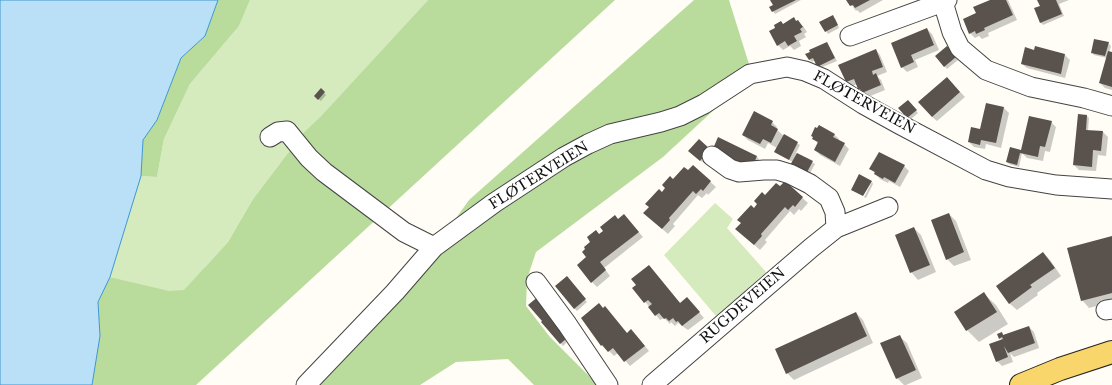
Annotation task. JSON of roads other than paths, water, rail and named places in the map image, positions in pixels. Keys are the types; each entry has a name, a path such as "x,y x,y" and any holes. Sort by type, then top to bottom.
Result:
{"main road":[{"path":"1021,385 1060,369 1112,352"}],"street":[{"path":"850,36 945,1 952,32 960,48 986,70 1031,87 1084,98 1112,106"},
{"name":"FLØTERVEIEN","path":"306,385 394,292 434,246 564,157 610,134 680,116 704,104 750,74 787,67 805,71 824,80 863,104 986,170 1009,177 1056,185 1112,188"},
{"path":"270,137 278,132 287,131 309,158 324,172 404,232 434,246"},
{"path":"712,156 730,169 739,172 777,170 790,174 810,184 829,198 835,212 836,228"},
{"name":"RUGDEVEIEN","path":"652,385 836,228 888,207"},
{"path":"536,282 571,329 608,385"}],"water":[{"path":"0,0 218,0 205,36 181,58 157,120 143,140 141,176 110,277 98,302 100,336 92,385 0,385"}]}
